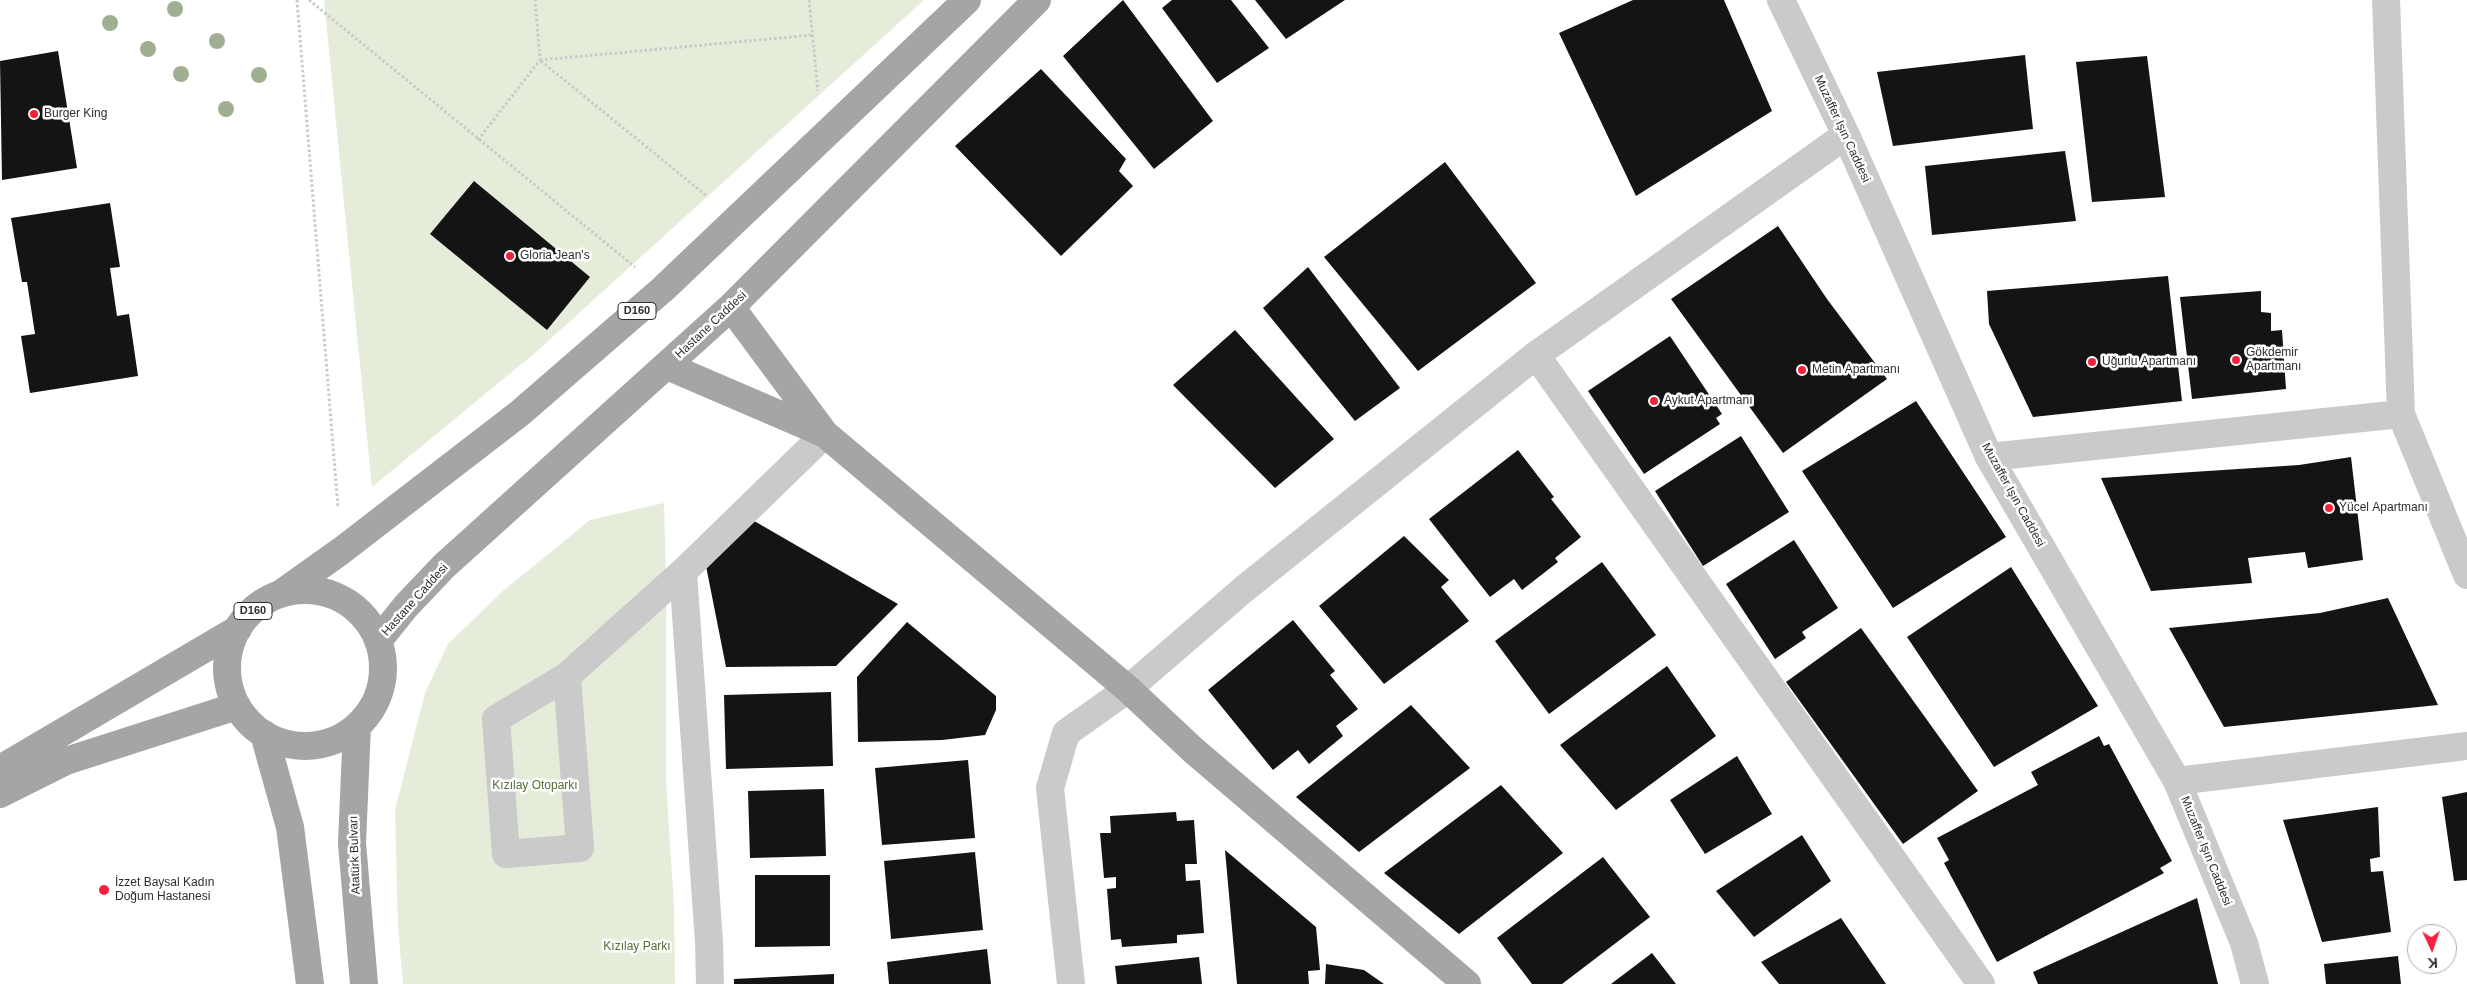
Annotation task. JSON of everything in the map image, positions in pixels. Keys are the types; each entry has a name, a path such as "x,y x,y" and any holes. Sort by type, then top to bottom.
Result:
{"main road":[{"name":"D160","path":"282,593 311,591 340,598 356,609 369,623 378,641 383,664 381,687 372,708 357,726 338,739 315,745 292,745 270,738 251,725 237,706 228,685 227,662 232,639 244,619 261,603 282,593 341,551 520,413 663,289 967,0"},
{"name":"Hastane Caddesi","path":"378,641 406,606 444,566 668,366 731,307 1037,0"},
{"path":"731,307 825,434 1128,689 1192,750 1467,984"},
{"path":"668,366 825,434"},
{"path":"0,769 238,629"},
{"path":"0,794 66,761 156,730 237,706"},
{"name":"Atatürk Bulvarı","path":"357,726 352,843 364,984"},
{"path":"264,734 290,827 310,984"}],"street":[{"name":"Muzaffer Işın Caddesi","path":"1781,0 1846,135 1989,457 2177,781 2244,943 2255,984"},
{"path":"2386,0 2400,414 2467,575"},
{"path":"1071,984 1050,788 1066,733 1128,689 1244,589 1536,356 1846,135"},
{"path":"1536,356 1980,984"},
{"path":"1989,457 2400,414"},
{"path":"567,676 580,848 506,854 496,719 567,676 683,572 825,434"},
{"path":"683,572 710,984"},
{"path":"2177,781 2467,746"}],"path":[{"path":"297,0 341,551"},
{"path":"309,0 478,140 663,289"},
{"path":"478,140 540,60 535,0"},
{"path":"809,0 823,138"},
{"path":"540,60 813,35"},
{"path":"540,60 736,220"}],"green space":[{"path":"324,0 924,0 535,353 372,487"},
{"name":"Kızılay Otoparkı","path":"664,503 666,781 674,906 675,984 403,984 398,927 395,810 425,693 448,644 503,591 590,520"}],"building":[{"path":"1123,0 1213,121 1154,169 1063,56"},
{"path":"1172,0 1231,0 1269,48 1217,83 1162,8"},
{"path":"1255,0 1345,0 1286,39"},
{"path":"1633,0 1724,0 1772,111 1636,196 1559,33"},
{"name":"Burger King","path":"58,51 77,168 2,180 0,61"},
{"path":"2025,55 2033,129 1893,146 1877,72"},
{"path":"2147,56 2165,197 2092,202 2076,62"},
{"path":"1041,69 1126,159 1119,171 1133,186 1061,256 955,146"},
{"path":"2065,151 2076,221 1932,235 1925,166"},
{"path":"1445,162 1536,283 1418,371 1324,257"},
{"name":"Gloria Jean's","path":"474,181 590,277 547,330 430,234"},
{"path":"110,203 120,267 110,268 117,316 129,314 138,376 30,393 21,336 35,334 27,282 22,282 11,218"},
{"path":"1778,226 1827,299 1887,379 1783,453 1671,299"},
{"path":"1308,267 1400,388 1355,421 1263,308"},
{"name":"Uğurlu Apartmanı","path":"2168,276 2182,401 2033,417 1989,324 1987,291"},
{"name":"Gökdemir Apartmanı","path":"2261,291 2261,312 2271,313 2271,331 2282,330 2286,389 2192,399 2180,297"},
{"path":"1235,330 1334,439 1275,488 1173,385"},
{"name":"Aykut Apartmanı","path":"1670,336 1722,414 1716,418 1720,424 1644,474 1588,391"},
{"path":"1916,401 2006,537 1893,608 1802,471"},
{"path":"1741,436 1789,512 1703,566 1655,491"},
{"path":"1518,450 1554,497 1551,499 1581,537 1555,558 1558,562 1522,590 1514,579 1490,597 1429,519"},
{"path":"2351,457 2363,560 2308,568 2305,552 2248,558 2252,583 2151,591 2101,478 2299,465"},
{"path":"749,518 898,604 836,666 726,667 706,566"},
{"path":"1404,536 1449,580 1441,587 1469,621 1384,684 1319,606"},
{"path":"1794,540 1838,608 1802,632 1806,638 1775,659 1726,584"},
{"path":"1602,562 1656,635 1549,714 1495,641"},
{"path":"2011,567 2098,706 1994,767 1907,637"},
{"path":"2388,598 2438,705 2224,727 2169,628 2320,613"},
{"path":"1293,620 1335,671 1330,675 1358,709 1336,726 1343,736 1309,764 1298,750 1273,770 1208,690"},
{"path":"907,622 996,696 996,710 985,735 942,740 858,742 857,677"},
{"path":"1861,628 1978,791 1903,844 1786,682"},
{"path":"1667,666 1716,736 1616,810 1560,745"},
{"path":"831,692 833,766 726,769 724,695"},
{"path":"1411,705 1470,768 1359,852 1296,797"},
{"path":"2099,736 2104,746 2109,744 2172,861 2160,868 2164,873 1997,962 1944,863 1949,860 1937,838 2038,785 2031,772"},
{"path":"1737,756 1772,814 1705,854 1670,800"},
{"path":"968,760 975,838 882,845 875,768"},
{"path":"1501,785 1563,853 1459,934 1384,873"},
{"path":"824,789 826,856 750,858 748,791"},
{"path":"2467,792 2467,880 2454,881 2442,797"},
{"path":"2378,807 2380,857 2370,859 2371,872 2383,871 2391,932 2322,942 2283,820"},
{"path":"1176,812 1177,821 1194,820 1197,864 1185,864 1186,881 1200,880 1204,933 1177,935 1177,943 1122,947 1121,939 1111,940 1107,889 1116,888 1116,877 1104,878 1100,833 1111,833 1110,816"},
{"path":"1802,835 1831,881 1754,937 1716,891"},
{"path":"1225,850 1316,927 1320,970 1308,971 1309,984 1237,984"},
{"path":"975,852 983,930 891,939 884,861"},
{"path":"1603,857 1650,917 1562,984 1532,984 1497,938"},
{"path":"755,875 830,875 830,946 755,947"},
{"path":"2197,898 2218,984 2038,984 2033,972"},
{"path":"1841,918 1886,984 1779,984 1761,962"},
{"path":"987,949 991,984 889,984 887,962"},
{"path":"1652,953 1676,984 1611,984"},
{"path":"2398,956 2401,984 2326,984 2324,964"},
{"path":"1199,957 1202,984 1117,984 1115,966"},
{"path":"1326,964 1364,970 1384,984 1325,984"},
{"path":"834,974 834,984 734,984 734,979"}],"place":[{"name":"Burger King","path":"34,114"},
{"name":"Gloria Jean's","path":"510,256"},
{"name":"Gökdemir Apartmanı","path":"2236,360"},
{"name":"Uğurlu Apartmanı","path":"2092,362"},
{"name":"Metin Apartmanı","path":"1802,370"},
{"name":"Aykut Apartmanı","path":"1654,401"},
{"name":"Yücel Apartmanı","path":"2329,508"},
{"name":"İzzet Baysal Kadın Doğum Hastanesi","path":"104,890"}],"park label":[{"name":"Kızılay Parkı","path":"637,947"}]}
